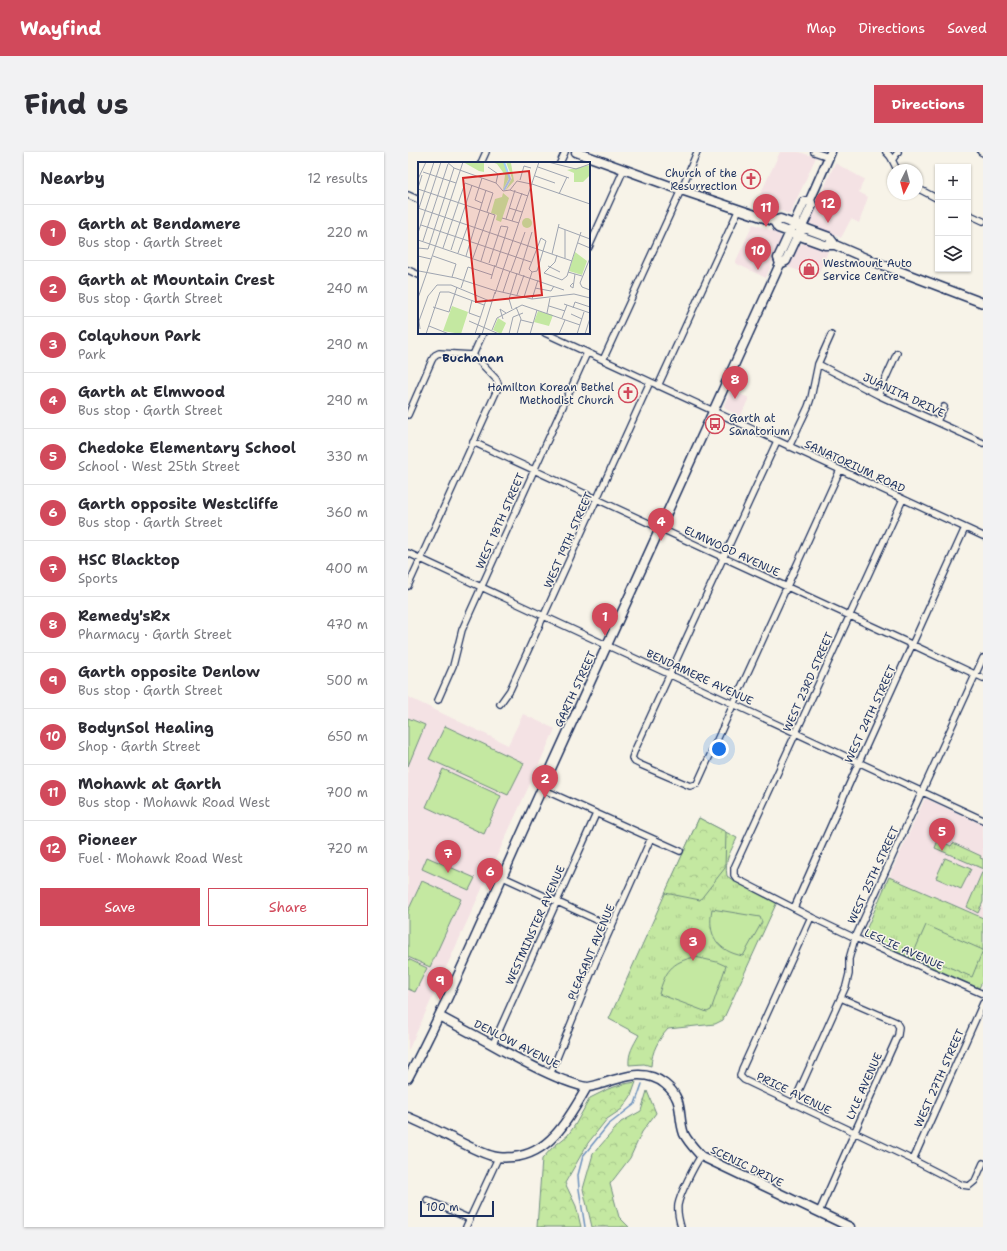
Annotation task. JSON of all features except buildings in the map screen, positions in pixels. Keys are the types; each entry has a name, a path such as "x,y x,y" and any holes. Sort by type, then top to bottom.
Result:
{"main road":[{"path":"576,152 681,190 774,221 780,219 828,237 835,245"},
{"name":"GARTH STREET","path":"408,1078 439,1016 503,877 780,264 786,261 798,226 804,202 810,200 830,155"},
{"path":"774,221 778,228 825,245 835,245 983,303"},
{"name":"DENLOW AVENUE","path":"439,1016 550,1075 587,1087"},
{"name":"SCENIC DRIVE","path":"587,1087 619,1077 632,1075 641,1075 659,1080 666,1085 678,1099 684,1134 690,1144 701,1156 850,1227"},
{"path":"408,1116 464,1144 498,1158 520,1156 542,1147 555,1136 572,1114 587,1087"}],"street":[{"path":"482,162 486,152"},
{"path":"560,162 565,152"},
{"path":"603,360 697,152"},
{"path":"814,152 830,155"},
{"path":"886,152 891,156 894,164"},
{"path":"893,160 898,152"},
{"path":"590,245 624,169"},
{"path":"923,191 935,197"},
{"path":"408,195 418,200"},
{"path":"658,386 739,209"},
{"path":"971,215 983,221"},
{"path":"408,270 418,275"},
{"path":"473,355 483,334"},
{"name":"SANATORIUM ROAD","path":"549,334 983,536"},
{"path":"789,447 811,398 818,364 831,335"},
{"path":"878,395 897,352"},
{"path":"408,415 432,360 435,355 440,353 473,355 498,383 498,388 408,586"},
{"name":"WEST 18TH STREET","path":"438,700 453,666 462,630 587,353"},
{"name":"JUANITA DRIVE","path":"818,364 878,395 983,443"},
{"name":"WEST 19TH STREET","path":"500,704 510,690 650,382"},
{"path":"937,421 944,407"},
{"path":"777,441 722,558 632,758 635,762 641,765 690,786 697,784 840,470"},
{"name":"ELMWOOD AVENUE","path":"473,442 983,678"},
{"name":"WEST 23RD STREET","path":"734,875 734,868 903,499"},
{"name":"WEST 24TH STREET","path":"794,908 965,528"},
{"name":"BENDAMERE AVENUE","path":"408,554 983,820"},
{"name":"WEST 25TH STREET","path":"793,1104 846,986 849,974 849,959 855,938 983,658"},
{"path":"542,789 680,850"},
{"name":"WESTMINSTER AVENUE","path":"493,1044 596,814"},
{"name":"PLEASANT AVENUE","path":"550,1075 595,964 651,838"},
{"name":"LESLIE AVENUE","path":"734,875 737,879 810,917 983,994"},
{"path":"503,877 612,927"},
{"name":"PRICE AVENUE","path":"810,917 740,1076 744,1080 913,1160 962,1185 969,1186 975,1181 983,1163"},
{"name":"LYLE AVENUE","path":"819,1212 898,1034 899,1027 896,1022 841,998"},
{"name":"WEST 27TH STREET","path":"913,1160 983,1004"},
{"path":"681,1227 677,1216 678,1204 693,1169 701,1156"},
{"path":"466,1227 498,1158"},
{"path":"427,1200 470,1218"}],"shaded area":[{"path":"780,152 799,152 816,157 790,214 756,203"},
{"path":"835,163 864,179 859,192 868,197 859,223 851,219 841,238 809,223"},
{"path":"753,224 776,232 781,238 766,278 735,263"},
{"path":"804,242 828,251 817,277 788,267 798,247"},
{"path":"731,390 749,398 740,417 726,409 724,405"},
{"path":"408,697 508,745 523,714 555,729 408,1051"},
{"path":"925,798 983,825 983,918 889,877"}],"green space":[{"path":"408,718 425,725 408,766"},
{"path":"445,726 524,763 508,795 429,759"},
{"path":"443,769 501,796 484,834 426,807"},
{"path":"699,818 737,838 727,860 727,876 734,881 777,902 723,1020 715,1024 668,1029 656,1046 651,1066 644,1064 629,1065 630,1053 639,1035 609,1019"},
{"path":"699,818 726,832 725,868 700,900 665,893"},
{"path":"938,840 951,846 953,843 981,856 980,858 983,859 983,869 935,848"},
{"path":"427,857 475,878 469,890 422,869"},
{"path":"945,858 971,869 961,889 936,878"},
{"path":"983,870 983,902 978,913 967,907"},
{"path":"889,877 983,918 983,980 979,988 863,937"},
{"path":"422,881 461,899 430,967 408,957 408,911"},
{"path":"712,909 760,917 762,922 743,956 726,950 720,946 716,940 711,927"},
{"path":"926,925 983,950 972,977 914,952"},
{"path":"695,957 717,962 726,966 711,1010 707,1012 659,994 670,969 680,962"},
{"path":"408,959 427,968 415,992 408,989"},
{"path":"636,1082 631,1096 622,1109 607,1119 588,1143 565,1183 576,1206 581,1227 537,1227 542,1159 552,1148 568,1135 590,1098 608,1089"},
{"path":"647,1091 656,1113 642,1132 630,1158 610,1184 619,1217 629,1227 592,1227 583,1189 593,1154 621,1122 641,1111"}],"waterway":[{"path":"585,1227 578,1175 583,1156 608,1125 635,1104 642,1084"}],"place":[{"name":"Church of the Resurrection","path":"751,179"},
{"name":"Pioneer","path":"828,223"},
{"name":"Mohawk at Garth","path":"766,227"},
{"name":"Westmount Auto Service Centre","path":"809,269"},
{"name":"BodynSol Healing","path":"758,270"},
{"name":"Hamilton Korean Bethel Methodist Church","path":"628,393"},
{"name":"Remedy'sRx","path":"735,399"},
{"name":"Garth at Sanatorium","path":"715,424"},
{"name":"Garth at Elmwood","path":"661,541"},
{"name":"Garth at Bendamere","path":"605,636"},
{"name":"Garth at Mountain Crest","path":"545,798"},
{"name":"Chedoke Elementary School","path":"942,851"},
{"name":"HSC Blacktop","path":"448,873"},
{"name":"Garth opposite Westcliffe","path":"490,891"},
{"name":"Colquhoun Park","path":"693,961"},
{"name":"Garth opposite Denlow","path":"440,1000"}],"district":[{"name":"Buchanan","path":"473,358"}]}
